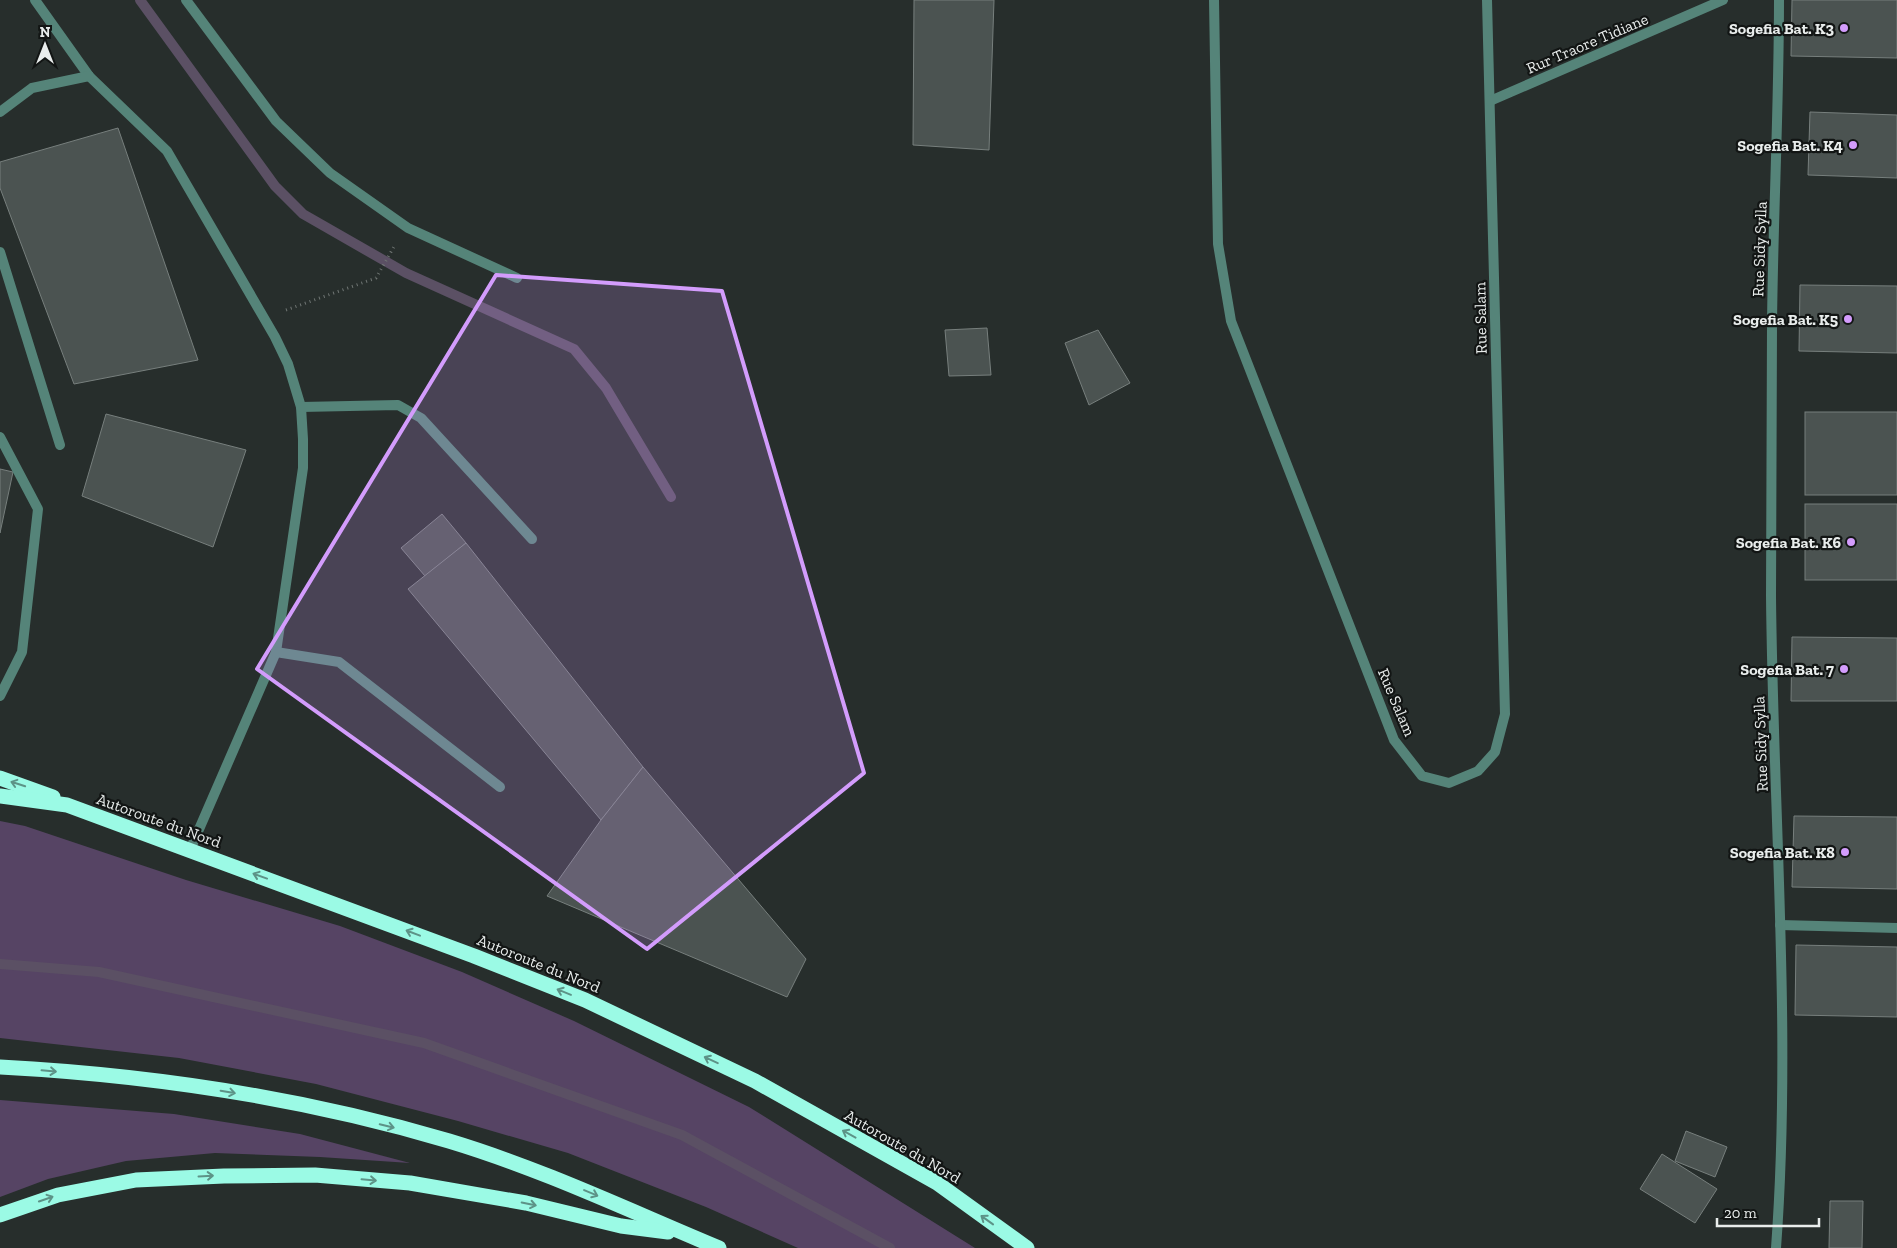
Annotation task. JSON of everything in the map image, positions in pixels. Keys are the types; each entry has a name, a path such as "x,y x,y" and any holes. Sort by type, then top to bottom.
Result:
{"highway":[{"path":"0,778 43,792 67,805"},
{"name":"Autoroute du Nord","path":"0,796 67,805 474,956 567,993 755,1081 937,1184 1027,1248"},
{"path":"0,1066 180,1083 312,1107 449,1141 542,1173 719,1248"},
{"path":"0,1215 58,1195 136,1180 224,1176 315,1175 410,1184 526,1203 621,1226 686,1234"}],"street":[{"path":"35,0 89,76 167,152 264,317 288,364 302,407 303,468 276,652 190,850"},
{"path":"186,0 276,121 330,173 408,228 517,278"},
{"name":"Rue Salam","path":"1214,0 1218,244 1231,321 1394,740 1422,776 1449,782 1478,771 1495,752 1505,714 1486,0"},
{"name":"Rur Traore Tidiane","path":"1490,101 1723,0"},
{"name":"Rue Sidy Sylla","path":"1776,1248 1782,1143 1780,926 1771,598 1772,324 1779,104 1779,0"},
{"path":"0,112 32,88 89,76"},
{"path":"0,252 60,445"},
{"path":"302,407 398,406 421,418 532,539"},
{"path":"0,438 38,509 22,652 0,696"},
{"path":"276,652 338,662 500,787"},
{"path":"1780,926 1897,928"}],"path":[{"path":"264,317 376,278 396,244"}],"highlighted area":[{"path":"496,275 722,291 864,773 647,949 257,669"}],"shaded area":[{"path":"0,821 25,826 186,880 340,926 462,972 574,1021 749,1107 975,1248 798,1248 706,1207 568,1153 458,1121 316,1084 179,1058 0,1038"},
{"path":"0,1100 174,1114 300,1134 410,1163 215,1153 126,1161 48,1179 0,1197"}],"building":[{"path":"914,0 994,0 989,150 913,145"},
{"name":"Sogefia Bat. K3","path":"1792,0 1897,0 1897,58 1791,56"},
{"name":"Sogefia Bat. K4","path":"1810,112 1897,115 1897,178 1808,175"},
{"path":"118,128 198,360 74,384 0,188 0,162"},
{"name":"Sogefia Bat. K5","path":"1800,285 1897,286 1897,353 1799,351"},
{"path":"987,328 991,375 949,376 945,330"},
{"path":"1098,330 1130,383 1089,405 1065,343"},
{"path":"1805,412 1897,412 1897,495 1805,495"},
{"path":"106,414 246,450 213,547 82,496"},
{"path":"0,469 13,472 0,533"},
{"name":"Sogefia Bat. K6","path":"1805,504 1897,504 1897,580 1805,580"},
{"path":"442,514 466,543 425,576 401,548"},
{"path":"466,543 643,767 601,820 408,589"},
{"name":"Sogefia Bat. 7","path":"1792,637 1897,638 1897,701 1791,701"},
{"path":"643,767 806,959 787,997 547,896 601,820"},
{"name":"Sogefia Bat. K8","path":"1794,816 1897,817 1897,889 1792,887"},
{"path":"1796,945 1897,947 1897,1017 1795,1015"},
{"path":"1686,1131 1727,1147 1715,1177 1675,1161"},
{"path":"1662,1154 1717,1189 1695,1223 1640,1189"},
{"path":"1830,1201 1863,1201 1862,1248 1829,1248"}],"waterway":[{"path":"140,0 275,186 303,214 406,273 574,349 606,388 671,497"},
{"path":"0,964 99,972 424,1043 682,1135 890,1248"}],"place":[{"name":"Sogefia Bat. K3","path":"1844,28"},
{"name":"Sogefia Bat. K4","path":"1853,145"},
{"name":"Sogefia Bat. K5","path":"1848,319"},
{"name":"Sogefia Bat. K6","path":"1851,542"},
{"name":"Sogefia Bat. 7","path":"1844,669"},
{"name":"Sogefia Bat. K8","path":"1845,852"}]}
